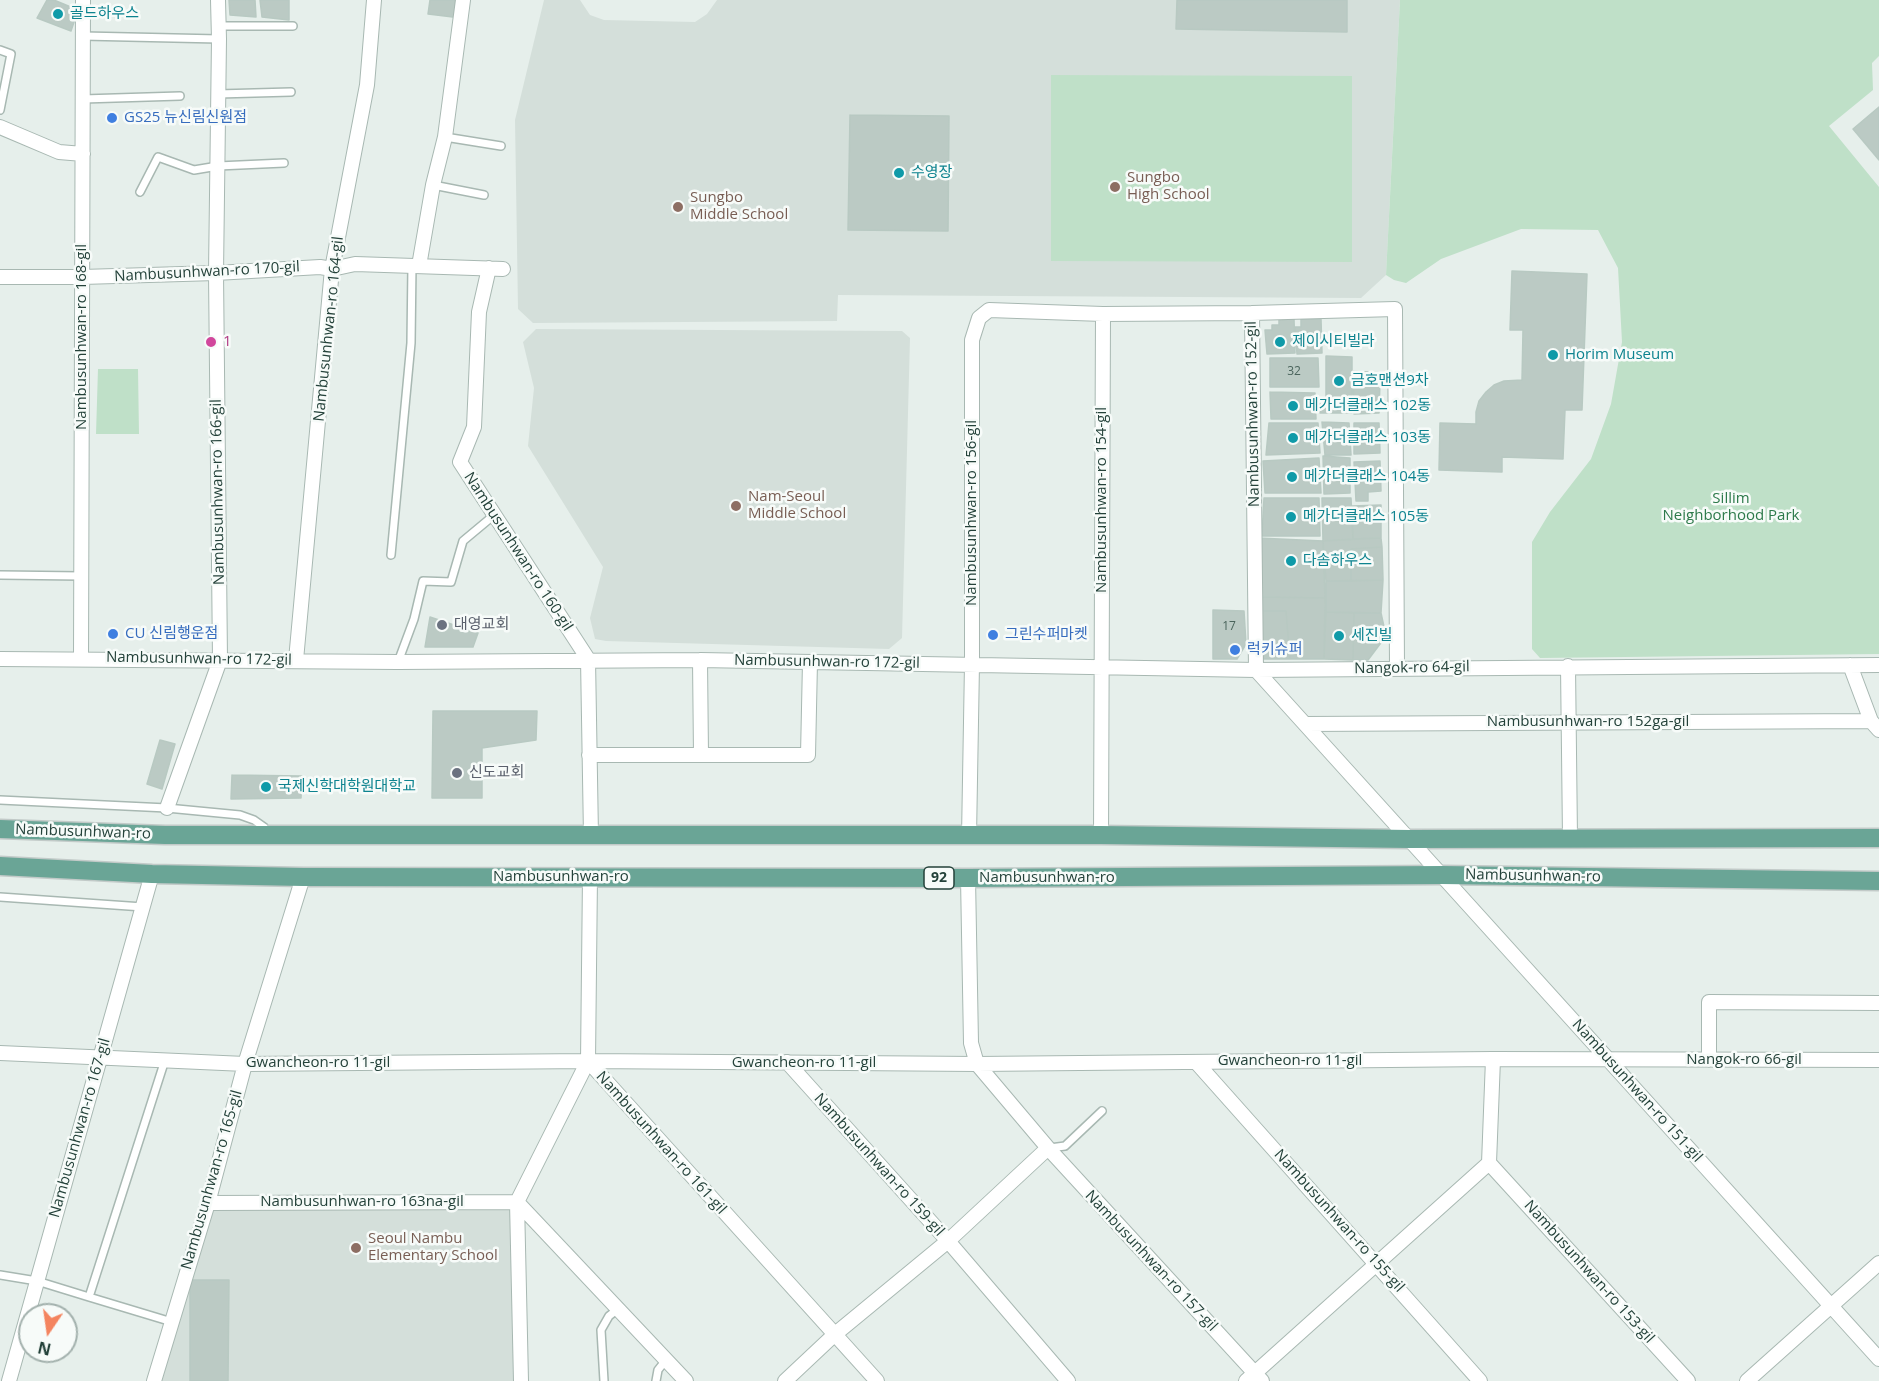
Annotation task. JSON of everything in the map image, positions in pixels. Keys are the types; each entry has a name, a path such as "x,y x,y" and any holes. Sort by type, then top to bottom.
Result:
{"main road":[{"name":"Nambusunhwan-ro","path":"0,828 165,835 969,837 1101,835 1410,839 1879,838"},
{"name":"Nambusunhwan-ro","path":"0,866 152,874 303,877 968,878 1442,875 1879,881"}],"street":[{"name":"Nambusunhwan-ro 168-gil","path":"81,658 83,0"},
{"name":"Nambusunhwan-ro 166-gil","path":"167,808 220,660 216,273 218,0"},
{"name":"Nambusunhwan-ro 164-gil","path":"296,660 332,269 367,85 374,0"},
{"path":"416,266 445,136 464,0"},
{"path":"0,127 59,152 83,154"},
{"name":"Nambusunhwan-ro 170-gil","path":"0,277 216,273 320,267 332,269 355,264 496,269"},
{"name":"Nambusunhwan-ro 160-gil","path":"496,269 479,312 474,427 460,462 588,659"},
{"name":"Nambusunhwan-ro 152-gil","path":"1256,670 1252,313 1395,309 1397,669"},
{"name":"Nambusunhwan-ro 156-gil","path":"969,837 972,664 972,340 979,318 989,310 1103,314"},
{"path":"1103,314 1252,313"},
{"name":"Nambusunhwan-ro 154-gil","path":"1101,835 1103,314"},
{"name":"Nambusunhwan-ro 172-gil","path":"0,659 398,662 588,659 1256,670"},
{"path":"588,659 591,836"},
{"path":"700,660 701,755"},
{"path":"589,755 808,755 810,662"},
{"path":"1850,665 1875,725"},
{"name":"Nangok-ro 64-gil","path":"1256,670 1879,665"},
{"path":"1568,666 1570,838"},
{"path":"1256,670 1442,875"},
{"name":"Nambusunhwan-ro 152ga-gil","path":"1305,724 1569,722 1875,725"},
{"name":"Nambusunhwan-ro 167-gil","path":"9,1381 152,874"},
{"name":"Nambusunhwan-ro 151-gil","path":"1442,875 1879,1359"},
{"name":"Nambusunhwan-ro 161-gil","path":"590,876 588,1061 877,1381"},
{"name":"Nambusunhwan-ro 165-gil","path":"154,1381 208,1203 245,1064 303,877"},
{"path":"968,878 971,1043 976,1064"},
{"path":"1709,1060 1709,1002 1879,1003"},
{"name":"Gwancheon-ro 11-gil","path":"0,1053 245,1064 588,1061 976,1064 1609,1059"},
{"path":"1377,1263 1489,1162 1493,1059"},
{"name":"Nangok-ro 66-gil","path":"1609,1059 1879,1060"},
{"path":"521,1381 517,1202 588,1061"},
{"name":"Nambusunhwan-ro 159-gil","path":"786,1062 948,1241 1068,1381"},
{"name":"Nambusunhwan-ro 155-gil","path":"1196,1062 1480,1381"},
{"name":"Nambusunhwan-ro 157-gil","path":"976,1064 1254,1378 1377,1263"},
{"path":"948,1241 1048,1148"},
{"name":"Nambusunhwan-ro 153-gil","path":"1489,1162 1688,1381"},
{"path":"517,1202 686,1381"},
{"name":"Nambusunhwan-ro 163na-gil","path":"208,1203 517,1202"},
{"name":"Nambusunhwan-ro 159-gil","path":"834,1335 948,1241"},
{"path":"1747,1381 1879,1263"},
{"path":"785,1381 834,1335"}],"lane":[{"path":"83,36 219,32 293,26"},
{"path":"0,50 11,54 0,110"},
{"path":"218,94 291,92"},
{"path":"83,99 180,96"},
{"path":"445,136 501,146"},
{"path":"140,192 158,157 194,170 218,166 284,163"},
{"path":"433,185 484,195"},
{"path":"390,555 411,343 416,266"},
{"path":"398,662 414,619 423,581 451,582 464,541 493,516"},
{"path":"0,575 81,576"},
{"path":"0,800 167,808 240,815 254,820 264,827 269,835"},
{"path":"0,897 142,907"},
{"path":"89,1297 165,1060"},
{"path":"1048,1148 1065,1146 1102,1111"},
{"path":"0,1275 37,1281 172,1322"},
{"path":"604,1381 602,1330 609,1316 618,1309"},
{"path":"656,1381 658,1370 666,1360"}],"shaded area":[{"path":"544,0 580,0 590,15 604,20 695,22 707,14 717,0 1400,0 1386,275 1361,298 838,295 837,321 533,323 518,309 515,120"},
{"name":"Nam-Seoul Middle School","path":"536,329 902,331 910,338 902,638 889,649 595,639 590,618 603,567 528,446 534,388 523,342"},
{"name":"Seoul Nambu Elementary School","path":"517,1202 521,1381 154,1381 208,1203"}],"green space":[{"name":"Sillim Neighborhood Park","path":"1400,0 1879,0 1879,56 1872,63 1873,90 1829,126 1879,187 1879,654 1540,658 1532,649 1532,542 1550,512 1591,459 1611,404 1622,342 1618,268 1598,230 1521,229 1441,259 1406,283 1386,275"},
{"path":"1051,75 1352,76 1352,262 1051,261"},
{"path":"98,369 138,369 139,434 96,434"}],"building":[{"name":"골드하우스","path":"47,0 54,0 78,10 71,31 37,18"},
{"path":"229,0 255,0 256,17 230,15"},
{"path":"260,0 289,0 289,20 262,17"},
{"path":"430,0 463,0 461,18 428,14"},
{"path":"1177,0 1347,0 1347,32 1176,29"},
{"path":"1879,107 1879,160 1853,129"},
{"name":"수영장","path":"850,115 949,116 948,231 848,230"},
{"name":"Horim Museum","path":"1512,271 1587,274 1582,410 1565,410 1563,459 1502,457 1502,472 1439,470 1440,423 1476,424 1479,401 1486,392 1494,385 1504,381 1522,380 1523,330 1510,330"},
{"name":"제이시티빌라","path":"1294,319 1295,353 1267,354 1265,330 1272,330 1272,325 1279,325 1279,320"},
{"path":"1301,319 1321,319 1322,353 1297,354 1295,327 1301,327"},
{"name":"금호맨션9차","path":"1326,356 1352,357 1352,413 1320,413 1319,404 1326,404"},
{"path":"1270,358 1318,358 1319,387 1270,387"},
{"path":"1353,371 1368,372 1369,380 1380,381 1379,413 1354,414"},
{"name":"메가더클래스 102동","path":"1270,392 1315,393 1316,419 1271,419"},
{"path":"1322,422 1349,423 1351,455 1325,455"},
{"name":"메가더클래스 103동","path":"1269,423 1318,423 1320,453 1266,455"},
{"path":"1354,423 1379,423 1380,453 1354,454"},
{"path":"1323,456 1350,458 1350,493 1324,494"},
{"name":"메가더클래스 104동","path":"1319,458 1321,493 1265,493 1263,461"},
{"path":"1380,461 1381,491 1368,492 1368,501 1356,501 1354,462"},
{"name":"메가더클래스 105동","path":"1264,498 1319,498 1320,536 1262,536"},
{"path":"1322,498 1351,498 1353,539 1323,541"},
{"path":"1381,505 1381,538 1353,539 1352,506"},
{"name":"다솜하우스","path":"1258,538 1323,541 1325,598 1259,597"},
{"path":"1381,538 1382,547 1351,549 1351,581 1326,581 1323,541"},
{"path":"1382,547 1383,580 1351,581 1351,549"},
{"path":"1383,580 1381,613 1326,612 1326,581"},
{"path":"1259,597 1325,598 1324,659 1290,659 1286,611 1258,611"},
{"path":"1213,610 1244,611 1246,644 1237,659 1213,659"},
{"path":"1258,611 1286,611 1290,659 1260,659"},
{"name":"세진빌","path":"1326,612 1354,613 1353,660 1324,659"},
{"path":"1354,613 1381,613 1386,636 1368,660 1353,660"},
{"name":"대영교회","path":"430,617 478,633 473,647 425,647"},
{"name":"신도교회","path":"433,711 537,711 536,740 482,748 482,798 432,798"},
{"path":"160,740 175,744 162,789 147,784"},
{"name":"국제신학대학원대학교","path":"232,775 302,776 301,798 231,799"},
{"path":"190,1280 229,1280 228,1381 190,1381"}],"place":[{"name":"골드하우스","path":"58,14"},
{"name":"GS25 뉴신림신원점","path":"112,118"},
{"name":"수영장","path":"899,173"},
{"name":"Sungbo High School","path":"1115,187"},
{"name":"Sungbo Middle School","path":"678,207"},
{"name":"1","path":"211,342"},
{"name":"제이시티빌라","path":"1280,342"},
{"name":"Horim Museum","path":"1553,355"},
{"name":"금호맨션9차","path":"1339,381"},
{"name":"메가더클래스 102동","path":"1293,406"},
{"name":"메가더클래스 103동","path":"1293,438"},
{"name":"메가더클래스 104동","path":"1292,477"},
{"name":"Nam-Seoul Middle School","path":"736,506"},
{"name":"메가더클래스 105동","path":"1291,517"},
{"name":"다솜하우스","path":"1291,561"},
{"name":"대영교회","path":"442,625"},
{"name":"CU 신림행운점","path":"113,634"},
{"name":"그린수퍼마켓","path":"993,635"},
{"name":"세진빌","path":"1339,636"},
{"name":"럭키슈퍼","path":"1235,650"},
{"name":"신도교회","path":"457,773"},
{"name":"국제신학대학원대학교","path":"266,787"},
{"name":"Seoul Nambu Elementary School","path":"356,1248"}]}
